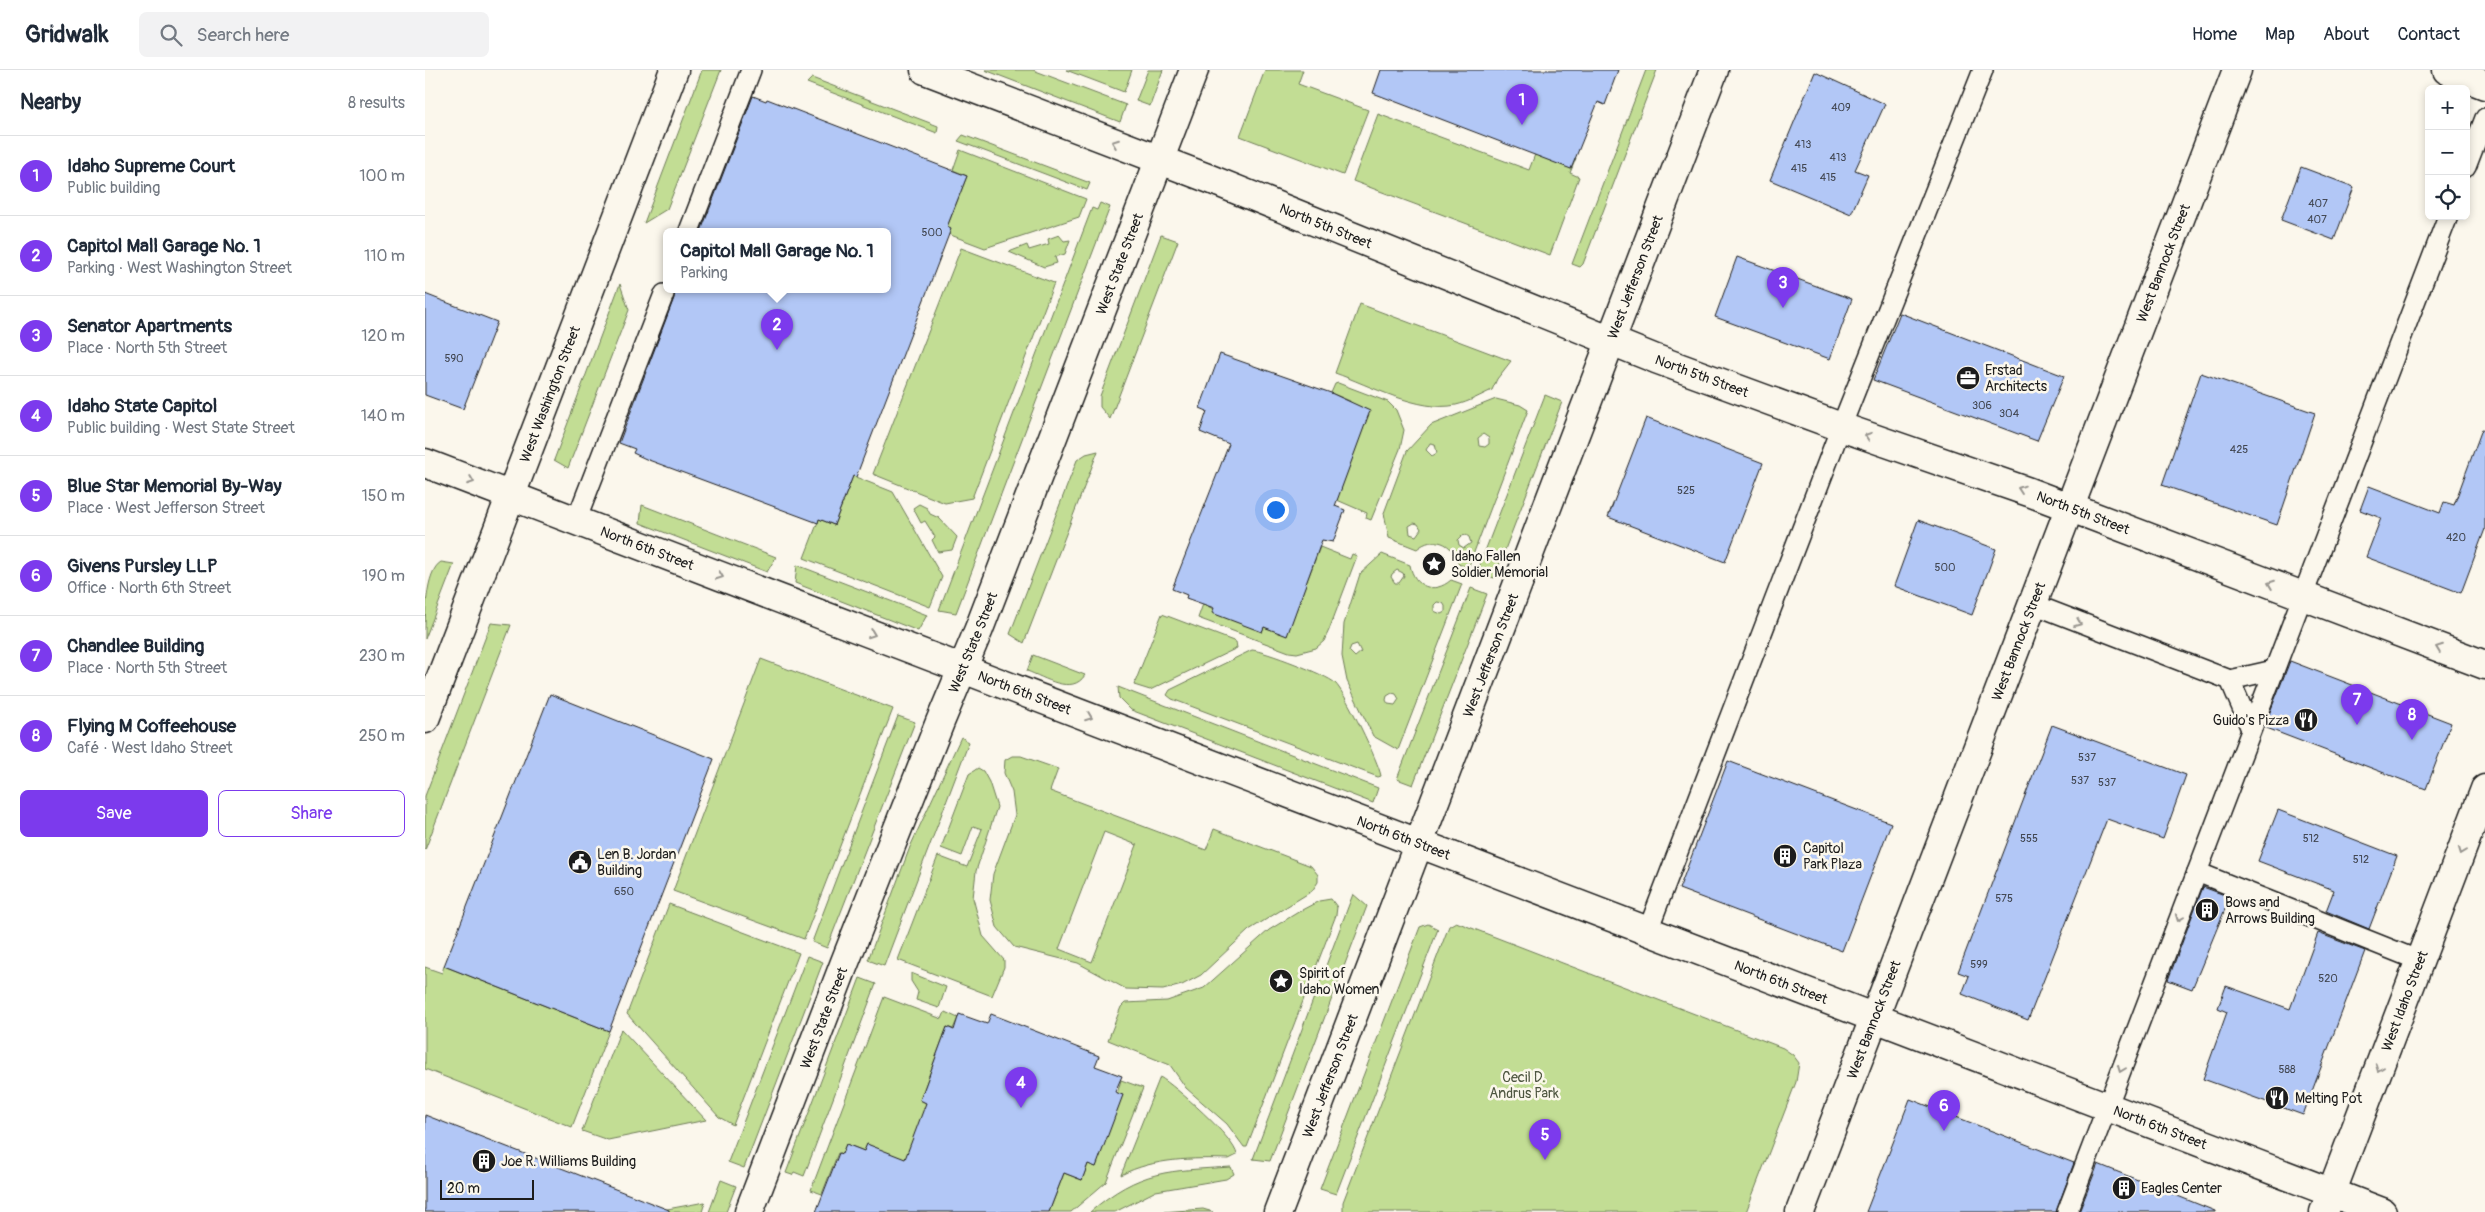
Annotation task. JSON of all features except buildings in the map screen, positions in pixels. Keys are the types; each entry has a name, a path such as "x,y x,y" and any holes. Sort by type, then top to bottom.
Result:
{"street":[{"name":"West Washington Street","path":"425,719 674,70"},
{"name":"North 5th Street","path":"925,70 1161,160 1611,339 1656,359 1841,427 2070,507 2485,665"},
{"name":"West State Street","path":"749,1212 845,962 963,668 1161,160 1194,70"},
{"name":"West Jefferson Street","path":"1278,1212 1714,70"},
{"name":"West Bannock Street","path":"1801,1212 2237,70"},
{"path":"2447,70 2485,84"},
{"name":"North 6th Street","path":"425,463 2107,1106 2328,1202 2382,1212"},
{"name":"West Idaho Street","path":"2328,1202 2485,789"}],"lane":[{"path":"690,228 751,70"},
{"path":"1648,930 1841,427 1983,70"},
{"path":"2470,157 2485,118"},
{"path":"2067,1212 2445,220"},
{"path":"576,521 664,294"},
{"path":"2033,604 2230,680 2274,670"},
{"path":"2230,680 2251,729"},
{"path":"2197,872 2420,961"}],"green space":[{"path":"702,70 721,70 667,209 644,223"},
{"path":"985,70 1033,70 1126,105 1120,122"},
{"path":"1066,70 1132,70 1124,92"},
{"path":"1148,70 1163,70 1150,106 1136,101"},
{"path":"1265,70 1303,70 1298,84 1368,110 1343,175 1240,136"},
{"path":"1646,70 1657,70 1583,264 1580,267 1572,264"},
{"path":"812,78 938,126 937,133 807,83"},
{"path":"1378,114 1529,170 1539,144 1576,158 1570,173 1579,177 1550,255 1353,181"},
{"path":"963,135 1090,183 1087,190 958,141"},
{"path":"960,150 1086,199 1079,217 985,248 948,234 947,227 967,176 953,170"},
{"path":"1100,203 1110,207 956,613 939,610 1092,208 1097,210"},
{"path":"1059,235 1064,241 1070,240 1065,254 1055,257 1057,263 1044,267 1009,252 1027,245 1029,250 1049,244 1048,239"},
{"path":"1161,235 1178,241 1110,419 1100,407 1100,396"},
{"path":"961,248 1054,283 972,498 945,503 873,474"},
{"path":"620,284 629,310 568,468 554,460"},
{"path":"1360,304 1511,361 1497,379 1492,390 1456,405 1427,405 1411,402 1379,391 1335,373"},
{"path":"1338,383 1388,402 1396,410 1404,430 1400,449 1371,520 1366,518 1367,513 1337,500 1350,401 1331,393 1335,384"},
{"path":"1545,395 1562,402 1494,578 1477,572"},
{"path":"1496,399 1520,405 1528,410 1468,568 1458,564 1452,550 1442,543 1430,542 1417,549 1389,538 1384,513 1407,451 1431,425","holes":["1483,434 1489,438 1489,444 1485,447 1479,446 1478,438","1430,443 1435,444 1437,453 1432,456 1426,450","1414,523 1418,524 1421,529 1416,536 1410,534 1409,526","1466,535 1469,537 1471,543 1464,548 1459,545 1458,540"]},
{"path":"1098,451 1024,643 1010,634 1077,460 1086,454"},
{"path":"853,476 893,492 942,577 930,607 804,558 819,519 834,525"},
{"path":"919,504 927,508 930,514 939,518 957,537 952,550 938,552 932,540 935,537 925,521 921,523 913,508"},
{"path":"642,505 776,557 767,572 640,523"},
{"path":"1320,547 1350,559 1352,554 1357,556 1329,630 1324,641 1316,648 1297,653 1289,652 1198,618 1203,604 1262,632 1264,627 1286,635"},
{"path":"1382,554 1410,565 1416,579 1426,586 1438,587 1445,585 1451,580 1462,584 1398,750 1373,736 1347,681 1342,656 1344,624 1360,574","holes":["1397,570 1403,573 1404,576 1399,583 1395,583 1391,577","1437,602 1443,603 1445,612 1441,614 1434,611 1434,605","1357,644 1361,652 1355,657 1349,651 1351,646","1392,693 1396,694 1399,699 1395,705 1388,704 1387,696"]},
{"path":"441,562 454,564 425,639 429,585 436,567"},
{"path":"797,565 927,615 918,631 795,583"},
{"path":"1471,588 1487,594 1413,785 1397,779"},
{"path":"1162,614 1236,642 1237,648 1150,690 1134,685"},
{"path":"491,623 511,625 425,850 425,796"},
{"path":"1252,650 1295,664 1335,683 1361,728 1381,776 1378,777 1172,699 1167,695 1170,690"},
{"path":"1033,655 1085,675 1073,684 1065,685 1049,680 1027,671"},
{"path":"761,659 893,709 804,939 673,891"},
{"path":"1118,687 1378,788 1373,803 1131,710 1119,698"},
{"path":"898,716 915,722 827,948 812,942"},
{"path":"961,737 969,742 884,966 868,960 910,847"},
{"path":"1012,756 1021,756 1058,769 1050,791 1206,850 1214,829 1311,866 1318,875 1318,882 1312,891 1249,930 1201,975 1182,985 1163,990 1126,989 1078,963 1014,947 997,927 990,900 993,874 1015,815 1012,792 1004,773 1005,760","holes":["1104,832 1137,845 1092,962 1059,949"]},
{"path":"978,768 983,771 989,782 997,807 976,871 973,898 983,936 1004,960 1004,967 992,996 898,960 938,856 967,867 982,829 973,826 962,856 941,848 969,774"},
{"path":"1353,894 1367,906 1270,1161 1253,1159"},
{"path":"1331,899 1337,907 1336,915 1247,1147 1244,1147 1227,1124 1186,1088 1170,1065 1108,1040 1121,1007 1125,1003 1167,1001 1204,988 1269,930 1319,901"},
{"path":"669,904 799,953 733,1125 719,1117 627,1014"},
{"name":"Cecil D. Andrus Park","path":"1456,922 1783,1048 1793,1055 1799,1063 1796,1082 1746,1212 1343,1212 1343,1202 1449,926"},
{"path":"1428,924 1438,929 1336,1194 1320,1189 1420,927"},
{"path":"807,956 823,962 744,1168 728,1162"},
{"path":"444,966 609,1031 572,1127 425,1069 425,967 442,973"},
{"path":"911,973 946,987 939,1008 916,1000 918,992 911,981"},
{"path":"860,978 876,984 804,1176 794,1172 792,1175 786,1173"},
{"path":"884,997 942,1019 945,1012 958,1018 953,1029 947,1027 920,1100 926,1103 921,1173 867,1144 864,1151 846,1144 842,1154 838,1153 822,1194 811,1190"},
{"path":"621,1029 706,1120 608,1140 582,1131"},
{"path":"1160,1077 1216,1125 1234,1147 1237,1155 1229,1159 1188,1159 1160,1162 1134,1169 1121,1175"},
{"path":"1121,1080 1143,1088 1106,1182 1071,1212 1049,1212 1064,1173 1082,1180 1088,1164 1096,1167"},
{"path":"1231,1167 1234,1174 1226,1179 1156,1191 1115,1212 1090,1212 1124,1187 1140,1180 1172,1172"},
{"path":"721,1180 736,1186 726,1212 709,1212"},
{"path":"705,1202 702,1212 662,1212 662,1210"},
{"path":"1203,1209 1213,1212 1162,1212"}],"place":[{"name":"Idaho Supreme Court","path":"1522,125"},
{"name":"Senator Apartments","path":"1783,308"},
{"name":"Capitol Mall Garage No. 1","path":"777,350"},
{"name":"Erstad Architects","path":"1968,378"},
{"name":"Idaho Fallen Soldier Memorial","path":"1434,564"},
{"name":"Guido's Pizza","path":"2306,720"},
{"name":"Chandlee Building","path":"2357,725"},
{"name":"Flying M Coffeehouse","path":"2412,740"},
{"name":"Capitol Park Plaza","path":"1785,856"},
{"name":"Len B. Jordan Building","path":"580,862"},
{"name":"Bows and Arrows Building","path":"2207,910"},
{"name":"Spirit of Idaho Women","path":"1281,981"},
{"name":"Melting Pot","path":"2277,1098"},
{"name":"Idaho State Capitol","path":"1021,1108"},
{"name":"Givens Pursley LLP","path":"1944,1131"},
{"name":"Blue Star Memorial By-Way","path":"1545,1160"},
{"name":"Joe R. Williams Building","path":"484,1161"},
{"name":"Eagles Center","path":"2124,1188"}]}
